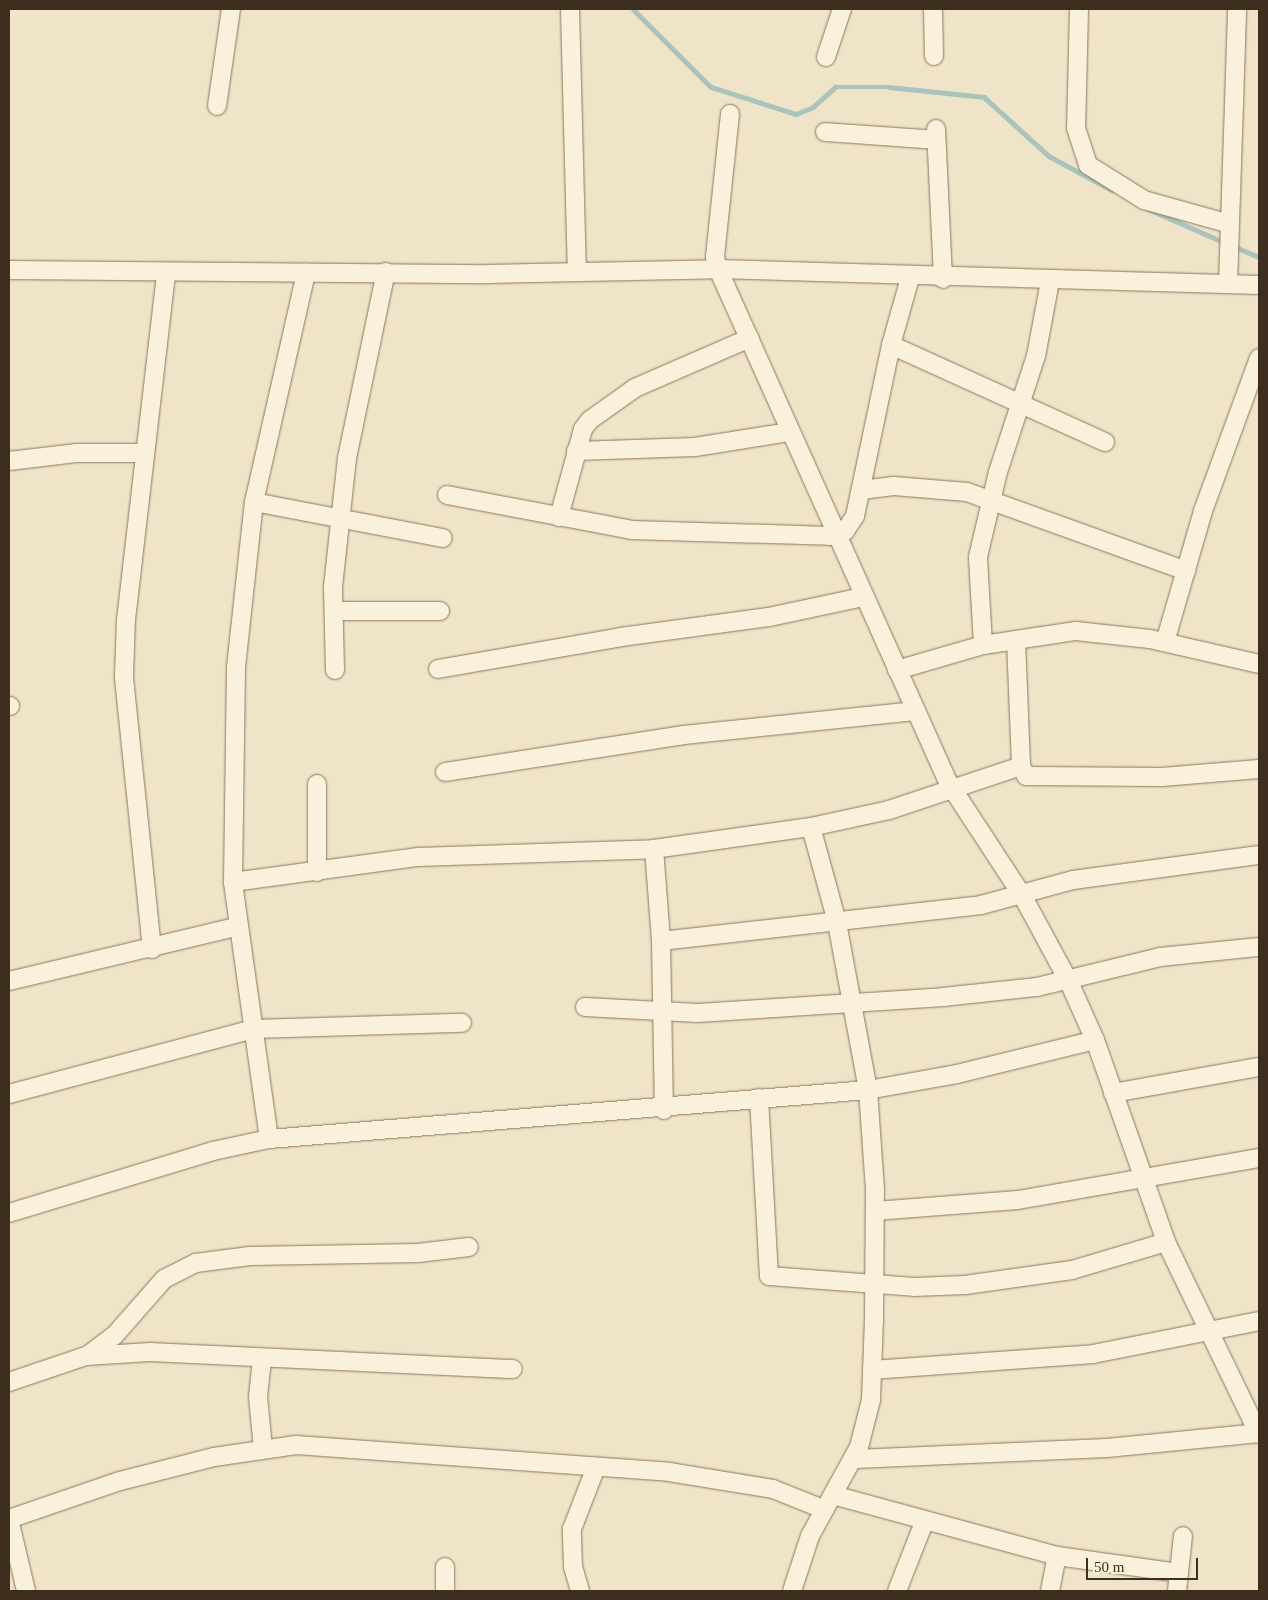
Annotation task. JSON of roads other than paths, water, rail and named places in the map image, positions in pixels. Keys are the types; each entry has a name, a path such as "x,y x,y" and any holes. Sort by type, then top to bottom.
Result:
{"street":[{"path":"217,106 231,9"},
{"path":"570,9 577,270"},
{"path":"826,57 842,9"},
{"path":"933,9 934,56"},
{"path":"1079,9 1076,128 1088,165 1144,200 1230,224"},
{"path":"1228,284 1237,9"},
{"path":"730,114 715,258 718,269 750,338 834,535 953,789 1022,895 1069,982 1095,1040 1166,1242 1259,1434 1107,1448 856,1459"},
{"path":"825,132 936,135 943,279"},
{"path":"9,270 306,273 718,269 943,279 1259,285"},
{"path":"335,670 334,611 341,520 361,377 386,272"},
{"path":"152,949 124,676 144,453 166,273"},
{"path":"269,1139 233,882 236,667 254,502 306,273"},
{"path":"447,495 559,517 656,531 834,535 852,523 861,490 891,345 910,278"},
{"path":"983,645 978,557 992,499 1036,356 1050,281"},
{"path":"559,517 583,429 601,410 684,364 750,338"},
{"path":"891,345 1020,406 1105,442"},
{"path":"1165,642 1186,571 1259,358"},
{"path":"576,451 695,447 790,432"},
{"path":"9,461 76,453 144,453"},
{"path":"861,490 945,488 992,499 1186,571"},
{"path":"254,502 443,538"},
{"path":"438,669 621,637 769,617 863,597"},
{"path":"334,611 440,611"},
{"path":"897,670 983,645 1076,631 1165,642 1259,664"},
{"path":"1016,640 1021,766 1026,776 1044,778 1162,777 1259,769"},
{"path":"445,772 683,735 916,711"},
{"path":"233,882 418,857 654,849 811,827 889,810 1021,766"},
{"path":"317,784 317,872"},
{"path":"792,1591 828,1502 856,1459 871,1400 872,1370 875,1211 868,1090 837,922 811,827"},
{"path":"654,849 661,941 664,1110"},
{"path":"661,941 981,905 1073,880 1259,855"},
{"path":"9,981 152,949 239,926"},
{"path":"585,1007 698,1013 852,1001 943,997 1069,982 1160,957 1259,947"},
{"path":"9,1094 254,1029 462,1023"},
{"path":"9,1213 213,1151 269,1139 664,1110 758,1098 868,1090 957,1074 1095,1040"},
{"path":"1114,1093 1259,1067"},
{"path":"758,1098 768,1274 874,1284 964,1285 1024,1278 1118,1258 1166,1242"},
{"path":"875,1211 1018,1200 1144,1180 1198,1166 1259,1158"},
{"path":"86,1356 114,1336 164,1279 196,1263 250,1256 418,1253 469,1247"},
{"path":"872,1370 1093,1354 1259,1320"},
{"path":"9,1382 86,1356 150,1352 262,1359 513,1369"},
{"path":"262,1359 258,1397 263,1448"},
{"path":"26,1591 9,1519 120,1481 263,1448 349,1446 726,1480 828,1502 926,1520 1056,1556 1179,1573"},
{"path":"580,1591 573,1566 572,1529 596,1467"},
{"path":"897,1591 926,1520"},
{"path":"1177,1591 1183,1536"},
{"path":"1050,1591 1056,1556"},
{"path":"445,1567 445,1591"}],"waterway":[{"path":"633,9 711,87 796,114 813,107 835,87 889,87 984,97 1049,156 1112,190"},
{"path":"1148,209 1226,243"},
{"path":"1233,246 1259,257"}]}
